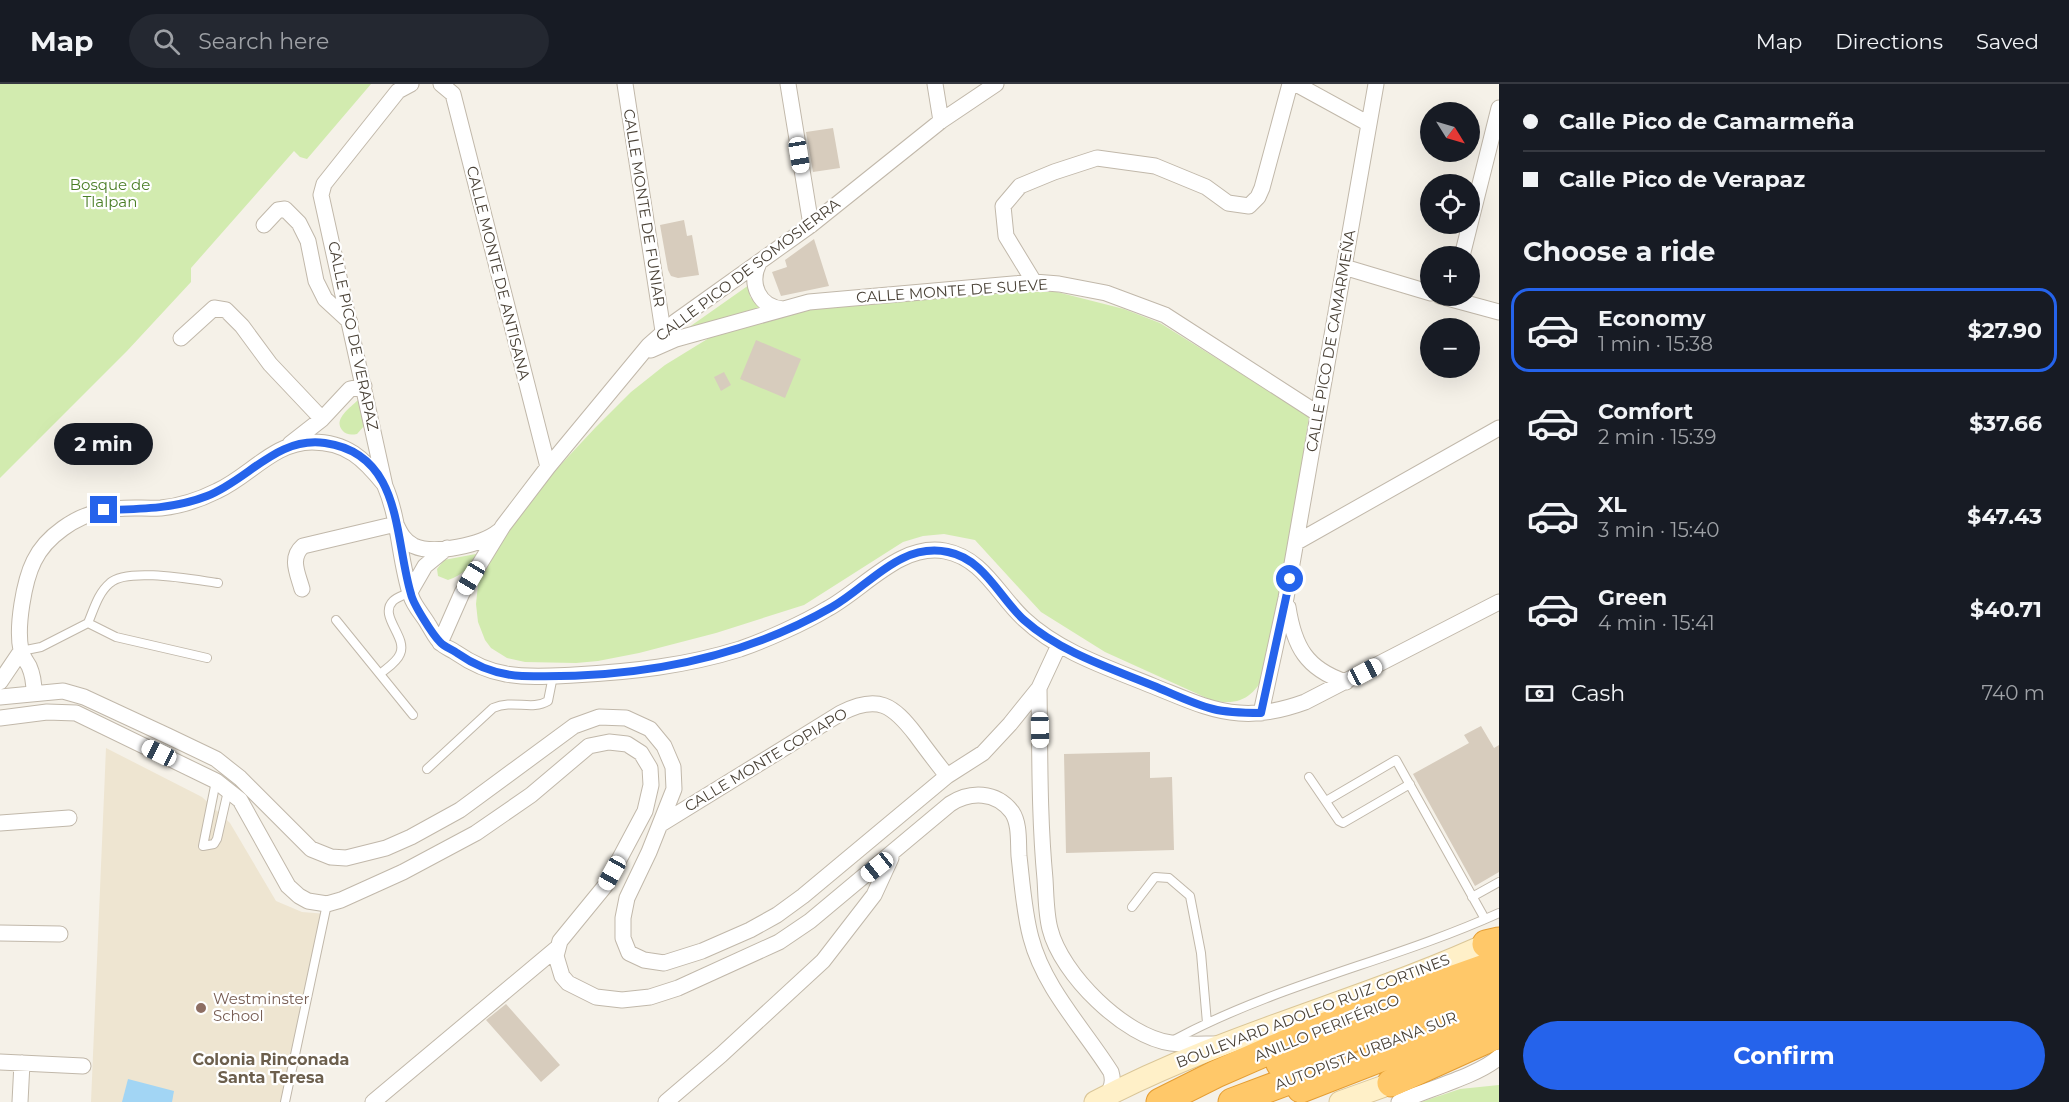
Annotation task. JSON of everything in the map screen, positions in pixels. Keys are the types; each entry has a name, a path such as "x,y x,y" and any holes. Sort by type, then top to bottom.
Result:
{"highway":[{"name":"ANILLO PERIFÉRICO","path":"1160,1102 1216,1074 1344,1018 1494,941"},
{"name":"AUTOPISTA URBANA SUR","path":"1189,1102 1300,1057 1499,985"},
{"name":"AUTOPISTA URBANA SUR","path":"1232,1102 1427,1030 1499,998"},
{"path":"1266,1102 1499,1012"},
{"path":"1395,1092 1461,1051 1499,1034"}],"main road":[{"name":"BOULEVARD ADOLFO RUIZ CORTINES","path":"1096,1101 1220,1044 1494,941"},
{"path":"1340,1102 1395,1092 1443,1068 1499,1045"}],"street":[{"name":"CALLE PICO DE VERAPAZ","path":"386,486 321,195 324,184 398,91 411,84"},
{"name":"CALLE MONTE DE ANTISANA","path":"441,84 453,94 548,467"},
{"name":"CALLE MONTE DE FUNIAR","path":"626,84 663,331"},
{"path":"788,84 811,225"},
{"path":"935,84 940,121"},
{"name":"CALLE PICO DE SOMOSIERRA","path":"440,643 462,593 503,526 548,467 663,331 811,225 940,121 996,84"},
{"path":"1034,282 1006,236 1003,206 1020,186 1097,158 1155,166 1206,187 1228,204 1250,206 1263,188 1290,84"},
{"path":"1296,84 1369,124"},
{"name":"CALLE PICO DE CAMARMEÑA","path":"1261,713 1297,542 1317,413 1376,84"},
{"path":"1464,246 1499,108"},
{"path":"264,225 278,210 285,209 299,223 308,241 316,281 325,298 350,322"},
{"path":"759,263 754,274 758,294 767,304 786,309"},
{"path":"1344,267 1420,290"},
{"name":"CALLE MONTE DE SUEVE","path":"636,361 655,348 676,339 809,302 1034,282 1106,293 1165,315 1317,413"},
{"path":"1479,306 1499,312"},
{"path":"181,338 214,308 226,310 242,326 270,364 322,419"},
{"path":"34,693 34,679 21,651 20,626 24,594 34,561 53,537 77,520 104,510 162,507 206,496 233,482 286,446 322,419 350,389 364,386"},
{"path":"1297,542 1499,428"},
{"path":"286,446 313,442 326,443 347,450 366,461 386,486 393,504 412,598 440,643 472,663 494,672 520,676 620,673 673,666 741,648 818,615 847,598 897,560 927,550 955,553 972,561 1023,618 1059,645 1126,675 1213,709 1239,713 1282,710 1305,702 1499,602"},
{"path":"396,524 402,537 414,546 424,548 447,548 479,543 503,526"},
{"path":"302,589 294,560 297,552 303,546 396,524"},
{"path":"410,592 425,566 447,548"},
{"name":"CALLE PICO DE CAMARMEÑA","path":"1286,598 1293,633 1300,651 1319,670 1346,682"},
{"path":"0,697 63,691 84,697 216,759 240,778 311,849 331,857 353,857 386,848 436,824 480,797 574,726 599,717 626,718 650,729 664,746 673,767 674,789 661,824 627,898 623,918 623,938 629,952 644,960 664,963 702,951 750,930 777,915 947,777 984,753 1039,688 1059,645"},
{"path":"0,682 21,651"},
{"path":"1039,688 1043,858 1050,929 1059,951 1076,978 1107,1009 1139,1031 1170,1043 1220,1044"},
{"name":"CALLE MONTE COPIAPO","path":"661,824 841,713 866,704 883,705 897,712 947,777"},
{"path":"0,718 47,712 76,713 222,785 240,801 288,886 308,901 327,904 403,872 476,832 531,795 589,746 609,742 627,744 641,753 650,768 651,785 645,811 605,886 560,941 557,948 557,964 568,983 596,997 622,1000 650,997 678,988 779,942 810,921 957,799 974,794 998,800 1012,812 1017,820 1019,856 1030,936 1036,955 1046,975 1113,1077 1110,1089 1096,1101"},
{"path":"0,823 69,818"},
{"path":"666,1102 823,962 874,895 893,853"},
{"path":"1019,856 1043,858"},
{"path":"0,933 60,934"},
{"path":"373,1102 557,948"},
{"path":"1395,1092 1458,1078 1494,1062 1499,1057"},
{"path":"0,1062 83,1066"},
{"path":"20,1102 22,1063"}],"lane":[{"path":"21,651 41,647 88,623 99,596 111,581 127,575 176,577 218,583"},
{"path":"380,674 397,659 401,652 402,644 389,614 389,607 394,600 410,592"},
{"path":"336,620 413,716"},
{"path":"88,623 116,637 207,658"},
{"path":"427,769 493,708 505,703 540,706 549,701 553,676"},
{"path":"1326,801 1396,760 1494,941"},
{"path":"1310,777 1339,821 1343,823 1410,784"},
{"path":"222,785 217,839 214,844 203,846 222,785"},
{"path":"1132,907 1155,877 1169,878 1190,896 1201,953 1207,1023"},
{"path":"1472,897 1499,882"},
{"path":"285,1102 327,904"},
{"path":"1494,941 1499,913"},
{"path":"1170,1043 1207,1023 1281,991 1431,941 1494,941"}],"shaded area":[{"name":"Westminster School","path":"106,748 202,797 230,823 276,901 302,912 327,914 288,1102 91,1102"}],"green space":[{"name":"Bosque de Tlalpan","path":"0,84 371,84 307,159 300,157 294,151 191,268 191,282 127,351 0,478"},
{"path":"749,285 750,297 761,307 685,330"},
{"path":"979,292 1057,292 1124,309 1160,323 1309,416 1267,670 1252,693 1231,702 1211,700 1105,652 1041,612 975,540 944,534 923,536 903,542 804,605 716,633 639,653 576,663 525,662 507,658 491,648 485,640 478,622 476,604 478,585 506,530 552,474 595,428 631,392 665,365 709,338 811,307"},
{"path":"358,400 365,425 357,434 347,434 340,426 341,418"},
{"path":"481,553 462,573 448,580 438,576 437,569 444,560"},
{"path":"1499,1085 1499,1102 1421,1102 1460,1089"}],"water":[{"path":"128,1079 174,1091 172,1102 122,1102"}],"building":[{"path":"833,128 840,168 813,172 806,132"},
{"path":"684,220 687,236 692,235 699,275 678,278 671,276 668,270 660,225"},
{"path":"814,239 829,286 781,296 772,272 787,267 785,260"},
{"path":"756,340 801,359 785,398 740,379"},
{"path":"724,372 731,385 721,391 714,377"},
{"path":"1481,726 1494,748 1499,745 1499,872 1475,886 1413,774 1469,743 1464,735"},
{"path":"1150,752 1150,778 1172,777 1174,850 1066,853 1064,754"},
{"path":"506,1004 560,1065 541,1082 486,1020"}],"place":[{"name":"Westminster School","path":"201,1008"}],"district":[{"name":"Colonia Rinconada Santa Teresa","path":"271,1068"}],"route":[{"path":"104,510 146,509 192,501 220,490 286,446 313,442 337,446 366,461 386,486 393,504 412,598 440,643 482,668 520,676 620,673 673,666 741,648 829,609 906,555 937,550 955,553 972,561 1023,618 1059,645 1126,675 1213,709 1239,713 1261,713 1290,579"}]}
